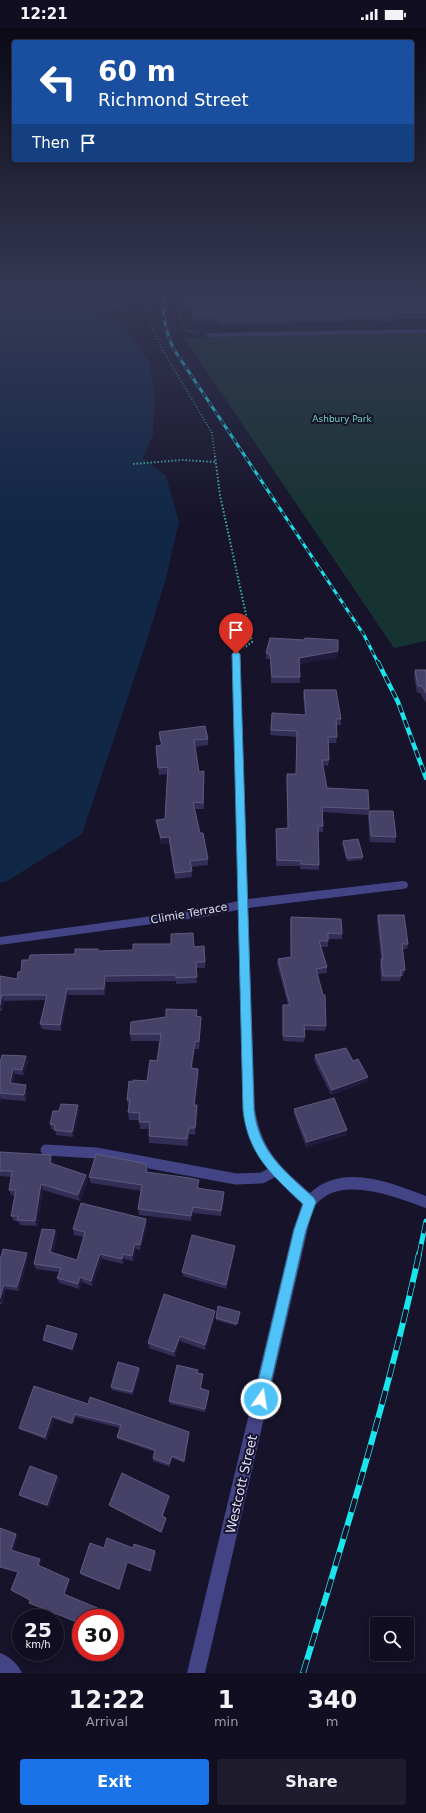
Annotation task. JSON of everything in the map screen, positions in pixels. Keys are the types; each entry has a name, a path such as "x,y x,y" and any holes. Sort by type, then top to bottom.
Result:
{"street":[{"path":"236,654 249,1110 251,1126 264,1156 275,1171 310,1202 320,1192 332,1186 347,1183 366,1184 397,1192 426,1202"},
{"name":"Climie Terrace","path":"0,941 203,913 244,904 403,884"},
{"name":"Westcott Street","path":"196,1673 204,1645 300,1230 310,1202"},
{"path":"0,1661 13,1673"}],"lane":[{"path":"46,1150 96,1153 236,1179 256,1180 270,1175 275,1171"}],"path":[{"path":"174,370 212,433 220,494 252,642 236,654"},
{"path":"133,464 182,460 216,462"}],"green space":[{"name":"Ashbury Park","path":"206,370 426,370 426,641 394,648"}],"water":[{"path":"0,370 151,370 155,393 153,435 143,458 166,476 179,522 165,582 82,834 9,880 0,883"}],"building":[{"path":"270,638 338,640 338,651 299,658 300,677 272,677 270,654 266,653"},
{"path":"415,670 426,670 426,693 422,686 418,686"},
{"path":"304,690 336,690 341,719 336,719 337,737 328,737 329,760 322,760 327,788 368,790 369,809 322,807 323,826 318,826 319,865 301,864 301,861 277,860 276,829 288,828 287,774 296,774 297,731 271,730 272,713 306,715"},
{"path":"205,726 208,739 194,740 199,772 204,771 203,803 193,802 200,833 203,833 208,859 190,861 192,871 175,873 169,837 161,838 156,820 165,819 168,767 158,768 156,746 162,745 159,732"},
{"path":"369,811 393,811 396,837 371,836"},
{"path":"358,839 363,857 347,858 343,841"},
{"path":"378,915 404,915 408,944 402,944 405,970 401,970 401,976 383,976 381,959 383,959"},
{"path":"291,917 341,919 342,934 328,933 328,941 319,941 327,967 316,969 323,995 325,995 326,1026 304,1025 305,1037 283,1036 283,1005 290,1005 278,959 291,957"},
{"path":"193,933 194,947 204,946 205,962 196,962 197,977 176,978 176,975 105,976 104,989 67,989 60,1025 40,1024 47,995 2,995 0,1005 0,976 17,979 18,972 21,972 22,960 29,960 30,955 75,954 75,949 98,949 98,951 133,950 133,944 171,944 171,934"},
{"path":"166,1009 197,1010 196,1016 201,1017 199,1042 195,1041 191,1068 198,1069 194,1105 197,1105 195,1128 189,1128 187,1139 149,1136 150,1122 139,1122 140,1113 128,1112 130,1100 127,1100 129,1081 147,1081 150,1060 157,1061 161,1034 130,1034 131,1022 166,1017"},
{"path":"346,1048 353,1061 358,1059 368,1077 332,1090 315,1055"},
{"path":"2,1055 26,1056 22,1070 13,1069 10,1083 26,1085 24,1095 0,1093 0,1063"},
{"path":"334,1098 347,1130 307,1142 294,1109"},
{"path":"61,1104 78,1105 72,1132 54,1130 55,1125 50,1124 53,1111 59,1111"},
{"path":"0,1152 51,1155 50,1163 86,1175 78,1195 41,1184 35,1221 17,1220 18,1216 11,1216 16,1190 9,1190 12,1171 0,1171"},
{"path":"96,1154 147,1164 146,1172 199,1180 197,1188 224,1192 221,1211 193,1207 191,1216 138,1209 142,1185 89,1177"},
{"path":"81,1203 146,1219 140,1245 135,1244 132,1256 123,1254 122,1259 100,1254 91,1281 80,1277 78,1284 57,1278 61,1268 34,1264 42,1229 55,1230 50,1252 77,1260 85,1232 73,1229"},
{"path":"192,1235 235,1246 226,1285 182,1272"},
{"path":"3,1249 27,1253 17,1287 4,1285 0,1298 0,1257"},
{"path":"164,1294 215,1311 205,1345 180,1336 174,1352 148,1343"},
{"path":"218,1306 240,1312 237,1324 216,1318"},
{"path":"47,1325 77,1334 72,1349 43,1340"},
{"path":"118,1362 139,1368 132,1392 111,1387"},
{"path":"177,1365 198,1370 197,1373 203,1374 200,1388 209,1391 205,1409 169,1401"},
{"path":"34,1386 88,1404 90,1397 189,1432 184,1461 172,1456 169,1464 153,1458 155,1450 117,1437 121,1425 75,1414 72,1423 52,1416 45,1437 19,1428"},
{"path":"30,1466 57,1476 47,1505 19,1495"},
{"path":"122,1473 169,1496 162,1516 166,1518 161,1532 109,1505"},
{"path":"0,1528 16,1534 11,1550 40,1559 38,1565 69,1579 64,1594 100,1609 72,1609 72,1620 64,1617 64,1609 44,1609 29,1603 30,1600 11,1590 18,1572 0,1567"},
{"path":"107,1538 133,1548 134,1544 155,1551 150,1571 127,1562 119,1589 80,1573 90,1543 104,1548"}],"railway":[{"path":"187,370 364,635 378,663"},
{"path":"378,662 398,702 426,778"},
{"path":"419,1255 426,1221"},
{"path":"303,1673 380,1412 419,1254"}],"route":[{"path":"236,654 249,1110 251,1126 255,1140 275,1171 310,1202 300,1230 261,1399"}]}
